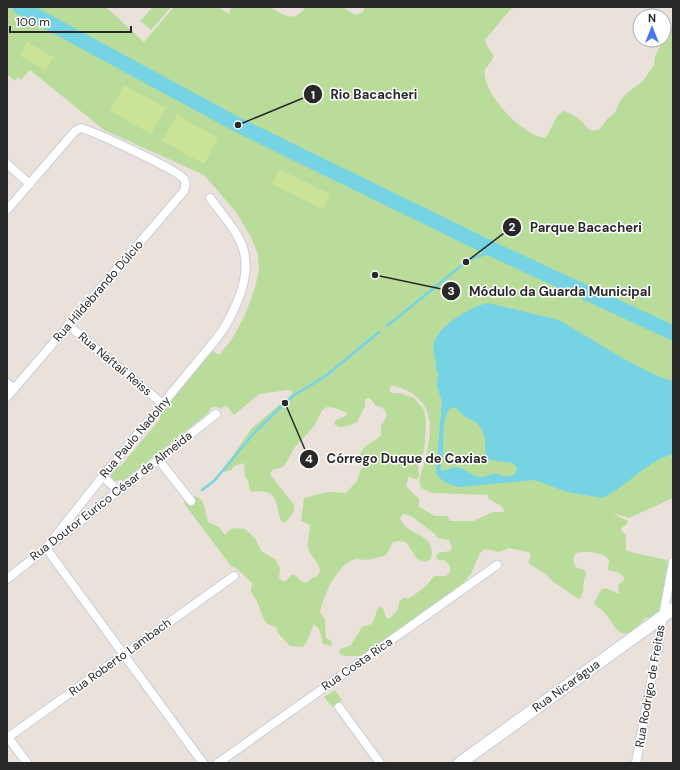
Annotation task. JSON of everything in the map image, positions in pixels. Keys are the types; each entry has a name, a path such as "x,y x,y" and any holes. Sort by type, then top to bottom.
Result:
{"main road":[{"name":"Rua Nicarágua","path":"460,763 673,609"}],"street":[{"name":"Rua Hildebrando Dúlcio","path":"7,397 184,191 186,183 184,178 168,168 81,128 74,131 30,184"},
{"path":"7,164 30,184 7,210"},
{"name":"Rua Paulo Nadolny","path":"46,548 226,326 241,292 247,270 246,259 239,239 210,198"},
{"name":"Rua Naftali Reiss","path":"68,325 162,404"},
{"path":"7,383 14,389"},
{"name":"Rua Doutor Eurico César de Almeida","path":"7,579 216,414"},
{"path":"158,459 191,501"},
{"path":"103,476 118,491"},
{"path":"46,548 203,763"},
{"name":"Rua Rodrigo de Freitas","path":"636,763 673,562"},
{"name":"Rua Costa Rica","path":"218,763 497,565"},
{"name":"Rua Roberto Lambach","path":"7,737 234,576"},
{"path":"339,707 380,763"},
{"path":"7,737 27,763"}],"green space":[{"path":"267,6 288,16 292,16 301,12 306,7 343,7 355,15 363,12 365,7 516,7 510,10 485,40 492,53 493,59 485,69 485,78 489,89 504,111 525,129 545,138 555,120 560,113 564,111 577,118 590,130 599,130 608,118 614,114 622,98 643,81 654,65 655,56 659,48 672,48 673,27 673,498 629,518 612,513 628,521 627,524 621,528 626,535 626,551 667,560 669,563 662,610 656,617 645,618 634,630 623,633 616,628 607,615 594,603 601,590 605,588 619,594 618,585 624,580 624,577 619,573 608,570 609,561 604,555 589,552 576,553 573,559 575,567 585,570 586,575 582,594 579,599 552,581 546,574 528,563 531,555 529,552 508,548 499,552 485,549 480,553 471,574 463,583 390,637 360,656 344,656 339,653 340,649 351,645 362,627 372,623 379,607 383,608 386,617 389,619 398,610 399,602 403,598 410,598 426,586 434,576 446,576 450,572 450,566 444,560 438,560 436,556 438,553 450,551 452,548 449,540 438,538 433,532 415,518 403,514 400,518 404,524 409,529 426,539 430,544 432,550 431,559 425,562 417,559 406,542 399,541 393,542 386,555 367,560 356,559 348,562 342,567 332,582 324,598 320,613 325,619 326,638 331,641 332,646 323,644 319,629 314,624 303,647 290,646 278,633 277,628 265,621 251,592 252,583 236,568 231,566 184,503 185,497 189,495 199,498 204,504 208,522 219,527 225,535 229,530 235,528 245,529 255,538 262,552 275,559 280,568 279,578 283,581 286,581 291,575 295,575 306,583 312,578 317,577 320,571 318,564 308,548 310,525 301,521 304,498 328,492 346,493 357,481 361,469 368,463 367,459 360,455 361,451 381,435 381,426 387,416 386,412 382,408 376,406 370,398 365,399 365,406 357,422 348,426 340,427 334,423 336,420 346,416 347,413 335,408 327,407 322,410 315,425 295,447 283,467 272,470 270,474 294,505 294,511 286,522 282,522 280,519 274,497 264,491 250,491 248,480 245,477 244,463 234,466 231,470 224,472 223,470 251,429 292,394 292,391 288,390 259,394 234,415 226,405 221,409 212,407 207,414 124,480 113,481 110,478 110,471 115,464 120,467 161,418 156,414 211,349 217,354 220,354 232,339 245,315 255,288 259,270 258,254 251,237 236,212 204,175 104,130 30,70 21,80 18,77 15,81 7,74 7,7 106,7 144,42 174,7 218,7 229,14 231,7","holes":["391,385 406,390 417,397 424,405 430,426 427,450 420,479 421,488 432,493 490,495 488,496 489,499 501,506 505,512 493,512 473,521 450,521 447,516 435,516 419,507 419,499 406,486 409,476 414,479 417,479 419,476 418,466 420,457 424,452 425,441 426,419 424,410 414,398 400,393 392,393 390,391"]},
{"path":"153,7 171,7 151,30 140,21"},
{"path":"27,42 53,57 46,70 20,56"},
{"path":"124,85 166,108 151,134 110,111"},
{"path":"177,115 218,138 204,164 162,141"},
{"path":"279,169 330,194 323,209 272,184"},
{"path":"335,690 342,700 332,707 324,697"}],"water":[{"path":"488,303 559,320 624,359 657,376 673,381 673,454 645,468 620,487 602,498 567,492 535,480 461,487 450,484 439,478 436,471 442,402 437,386 438,373 436,370 434,343 442,330 448,324 465,312","holes":["454,407 465,416 477,423 481,429 484,434 486,453 489,460 513,463 517,468 515,474 511,476 492,474 481,477 456,467 441,470 440,466 443,456 443,431 446,414 449,409"]}],"waterway":[{"path":"20,7 238,125 496,251 673,333"},
{"path":"387,326 466,262 476,257 496,251"},
{"path":"202,490 214,481 255,432 285,403 293,396 327,375 379,332"}],"place":[{"name":"Rio Bacacheri","path":"238,125"},
{"name":"Parque Bacacheri","path":"466,262"},
{"name":"Módulo da Guarda Municipal","path":"375,275"},
{"name":"Córrego Duque de Caxias","path":"285,403"}]}
